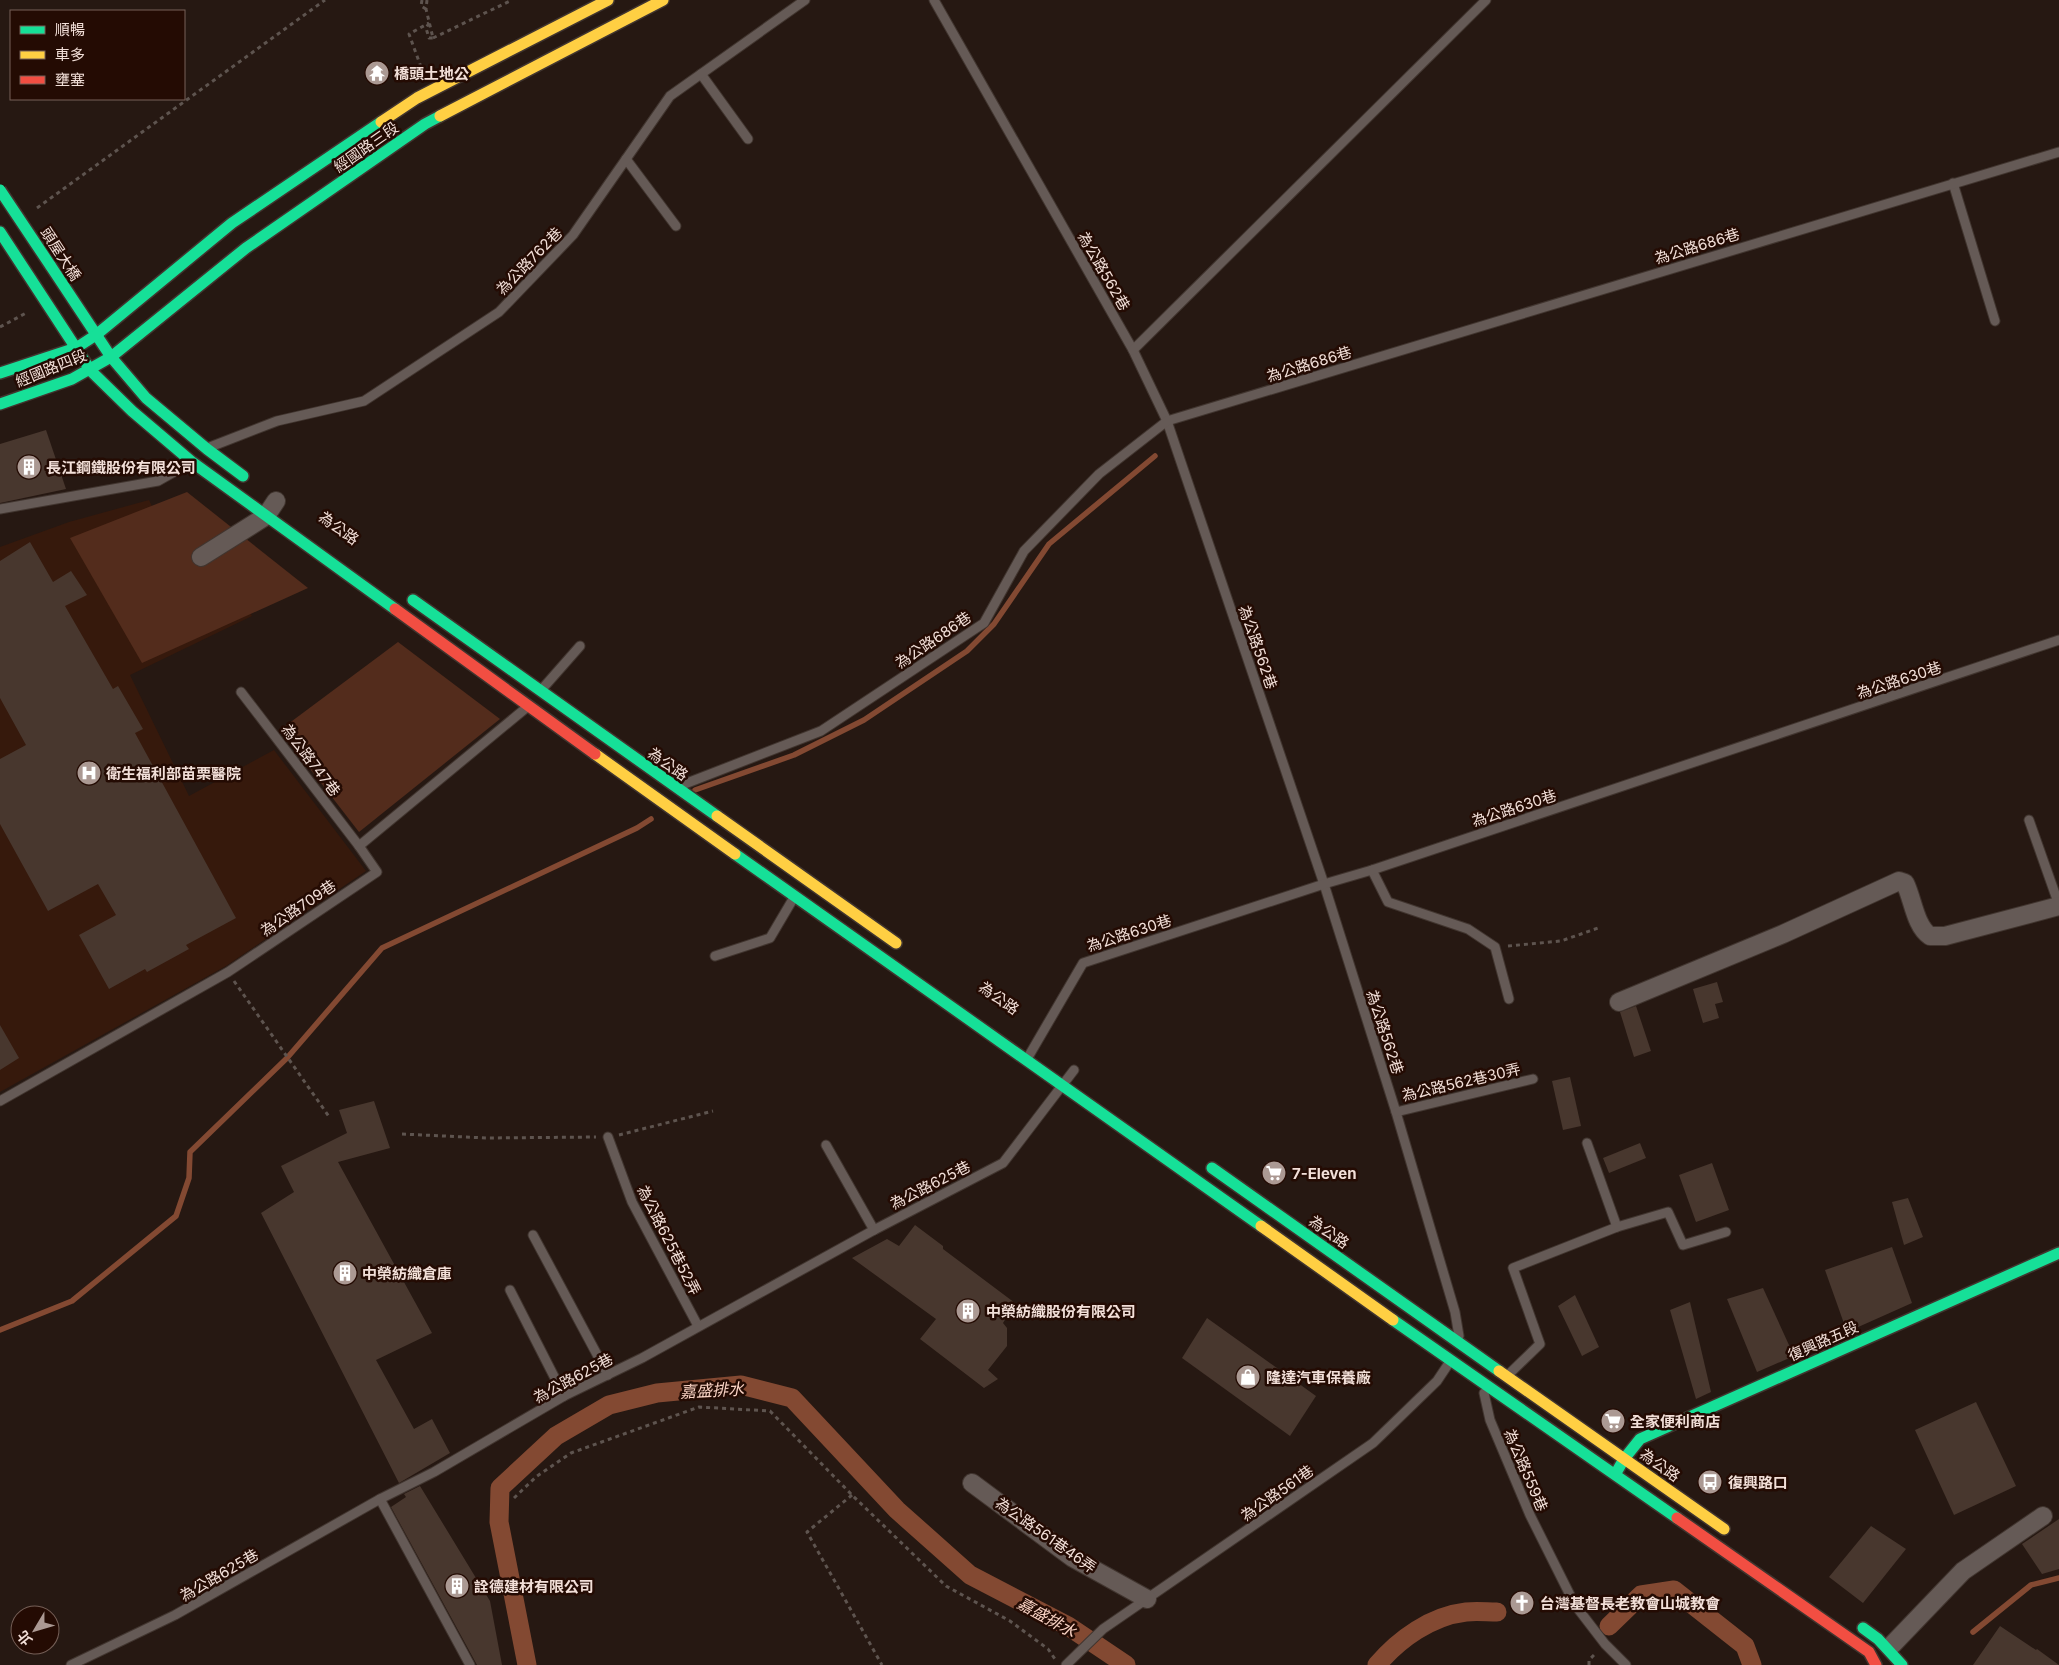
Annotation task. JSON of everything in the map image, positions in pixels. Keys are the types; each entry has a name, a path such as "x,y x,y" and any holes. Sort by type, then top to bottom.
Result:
{"main road":[{"name":"經國路三段","path":"76,348 96,335 232,223 417,98 608,0"},
{"name":"經國路三段","path":"111,357 246,248 425,124 663,0"},
{"name":"頭屋大橋","path":"0,190 96,335"},
{"path":"0,232 76,348"},
{"path":"96,335 111,357 146,398 206,449 253,484"},
{"name":"經國路四段","path":"0,373 76,348"},
{"name":"為公路","path":"76,348 91,371 132,411 192,462 266,516 528,706 670,795 909,953"},
{"name":"經國路四段","path":"0,404 44,390 91,371 111,357"},
{"name":"為公路","path":"404,593 541,691 795,896 1614,1476 1869,1652 1876,1665"},
{"name":"為公路","path":"1203,1161 1736,1538"},
{"name":"復興路五段","path":"1614,1476 1624,1458 1640,1439 2059,1253"},
{"path":"1855,1622 1885,1642 1914,1665"},
{"path":"1885,1642 1902,1665"},
{"path":"1869,1652 1884,1665"}],"street":[{"path":"201,557 266,516 276,501"},
{"path":"1619,1002 1783,934 1884,886 1899,882 1905,882 1912,896 1918,922 1930,936 1945,936 2059,906"},
{"name":"為公路561巷46弄","path":"972,1483 1073,1558 1147,1599"},
{"path":"1885,1642 1963,1571 2043,1516"}],"lane":[{"name":"為公路762巷","path":"206,449 277,421 364,401 499,312 573,235 670,96 806,0"},
{"name":"為公路562巷","path":"934,0 1133,350 1167,421 1324,884 1396,1112 1455,1312 1461,1343"},
{"path":"1133,350 1486,0"},
{"path":"701,74 748,139"},
{"name":"為公路686巷","path":"670,795 688,782 821,731 984,623 1024,551 1099,474 1167,421 2059,152"},
{"path":"626,159 676,226"},
{"path":"1954,183 1995,321"},
{"path":"0,509 158,481 192,462 206,449"},
{"name":"為公路630巷","path":"1027,1059 1083,963 1372,870 2059,640"},
{"path":"359,846 528,706 580,646"},
{"name":"為公路747巷","path":"241,692 359,846"},
{"path":"2030,820 2059,906"},
{"name":"為公路709巷","path":"0,1101 228,972 377,872 359,846"},
{"path":"1372,870 1388,902 1468,929 1495,947 1509,999"},
{"path":"715,956 770,938 795,896"},
{"name":"為公路625巷","path":"71,1665 175,1615 380,1499 434,1472 564,1396 608,1375 874,1230 1003,1163 1074,1070"},
{"name":"為公路562巷30弄","path":"1396,1112 1533,1079"},
{"name":"為公路625巷52弄","path":"608,1137 632,1202 698,1326"},
{"path":"1588,1143 1617,1227"},
{"path":"826,1145 874,1230"},
{"path":"1507,1376 1540,1344 1513,1268 1617,1227 1668,1212 1683,1245 1726,1232"},
{"path":"533,1235 608,1375"},
{"path":"510,1290 564,1396"},
{"name":"為公路561巷","path":"1066,1665 1100,1632 1373,1443 1437,1381 1461,1343"},
{"name":"為公路559巷","path":"1461,1343 1482,1381 1490,1420 1530,1515 1575,1605 1605,1644 1626,1665"},
{"path":"380,1499 470,1665"}],"path":[{"path":"34,210 325,0"},
{"path":"422,0 421,6 426,9"},
{"path":"427,0 426,9 433,38 512,0"},
{"path":"421,68 410,34 429,23"},
{"path":"0,326 35,308"},
{"path":"1495,947 1561,941 1601,927"},
{"path":"228,972 330,1118"},
{"path":"402,1134 486,1138 608,1137 713,1111"},
{"path":"514,1498 537,1476 571,1453 699,1407 770,1411 852,1495 946,1586 1010,1620 1048,1649 1060,1665"},
{"path":"852,1495 807,1532 882,1665"}],"shaded area":[{"path":"187,492 308,588 142,663 70,538"},
{"name":"衛生福利部苗栗醫院","path":"149,500 177,556 221,564 252,616 130,675 189,796 274,750 366,871 226,966 0,1092 0,547 69,522"},
{"path":"398,642 500,719 359,832 280,730"}],"building":[{"name":"長江鋼鐵股份有限公司","path":"46,430 66,489 0,503 0,444"},
{"path":"30,542 53,582 71,571 87,595 65,606 113,689 118,686 143,729 135,733 236,918 186,945 189,949 147,972 145,969 109,989 79,935 116,915 98,884 48,911 0,824 0,759 26,745 0,698 0,561"},
{"path":"1717,982 1723,1002 1715,1004 1719,1018 1703,1023 1693,989"},
{"path":"1636,1006 1651,1051 1634,1057 1620,1012"},
{"path":"0,1025 19,1058 0,1070"},
{"path":"1570,1077 1581,1126 1563,1130 1552,1081"},
{"name":"中榮紡織倉庫","path":"374,1101 390,1148 338,1162 432,1333 376,1360 414,1429 432,1419 450,1453 399,1483 261,1213 294,1192 281,1166 347,1133 339,1110"},
{"path":"1640,1143 1646,1158 1609,1173 1603,1158"},
{"path":"1712,1163 1729,1210 1696,1222 1679,1175"},
{"path":"1908,1198 1923,1237 1904,1245 1892,1202"},
{"name":"中榮紡織股份有限公司","path":"915,1225 943,1246 943,1249 1015,1303 1003,1323 1007,1328 1007,1346 988,1370 998,1379 984,1388 920,1339 936,1319 852,1258 887,1239 899,1246"},
{"path":"1892,1247 1912,1303 1847,1332 1825,1270"},
{"path":"1763,1288 1794,1356 1757,1372 1727,1299"},
{"path":"1575,1295 1599,1347 1582,1356 1558,1306"},
{"path":"1690,1302 1711,1392 1696,1399 1670,1310"},
{"name":"隆達汽車保養廠","path":"1207,1318 1316,1396 1290,1436 1182,1358"},
{"path":"1976,1402 2016,1486 1954,1515 1915,1430"},
{"name":"詮德建材有限公司","path":"420,1486 490,1601 502,1665 477,1665 391,1507 406,1497 404,1494"},
{"path":"2059,1519 2059,1569 2042,1574 2022,1544"},
{"path":"1871,1526 1906,1549 1863,1603 1829,1577"},
{"path":"2000,1626 2037,1649 2059,1665 1973,1665"}],"waterway":[{"path":"695,790 794,755 864,720 967,651 994,624 1049,544 1155,456"},
{"path":"0,1330 72,1301 176,1216 189,1178 190,1152 287,1058 382,948 637,828 651,819"},
{"name":"嘉盛排水","path":"527,1665 499,1522 500,1488 556,1436 609,1405 657,1393 741,1385 792,1398 897,1510 970,1575 1068,1626 1126,1665"},
{"path":"1973,1632 2031,1585 2059,1578"},
{"name":"嘉盛排水","path":"1609,1626 1641,1595 1674,1590 1745,1646 1752,1665"},
{"name":"嘉盛排水","path":"1377,1665 1395,1646 1417,1630 1440,1618 1466,1612 1497,1612"}],"traffic: fast":[{"path":"0,404 72,379 111,357 246,248 425,124 440,116"},
{"path":"0,373 76,348 96,335 232,223 381,122"},
{"path":"0,190 50,265"},
{"path":"0,232 91,371 132,411 192,462 395,609"},
{"path":"50,265 111,357 146,398 207,449 243,476"},
{"path":"413,600 717,816"},
{"path":"735,854 1261,1226"},
{"path":"1212,1168 1499,1371"},
{"path":"1616,1473 1624,1459 1640,1439 2059,1253"},
{"path":"1393,1320 1677,1518"},
{"path":"1863,1628 1878,1639 1902,1665"}],"traffic: slow":[{"path":"381,122 417,98 608,0"},
{"path":"440,116 663,0"},
{"path":"595,754 735,854"},
{"path":"717,816 896,943"},
{"path":"1261,1226 1393,1320"},
{"path":"1499,1371 1724,1529"}],"traffic: jam":[{"path":"395,609 595,754"},
{"path":"1677,1518 1869,1652 1876,1665"}],"place":[{"name":"橋頭土地公","path":"377,73"},
{"name":"長江鋼鐵股份有限公司","path":"29,467"},
{"name":"衛生福利部苗栗醫院","path":"89,773"},
{"name":"7-Eleven","path":"1274,1173"},
{"name":"中榮紡織倉庫","path":"345,1273"},
{"name":"中榮紡織股份有限公司","path":"968,1311"},
{"name":"隆達汽車保養廠","path":"1248,1377"},
{"name":"全家便利商店","path":"1613,1421"},
{"name":"復興路口","path":"1710,1482"},
{"name":"詮德建材有限公司","path":"457,1586"},
{"name":"台灣基督長老教會山城教會","path":"1522,1603"}]}
